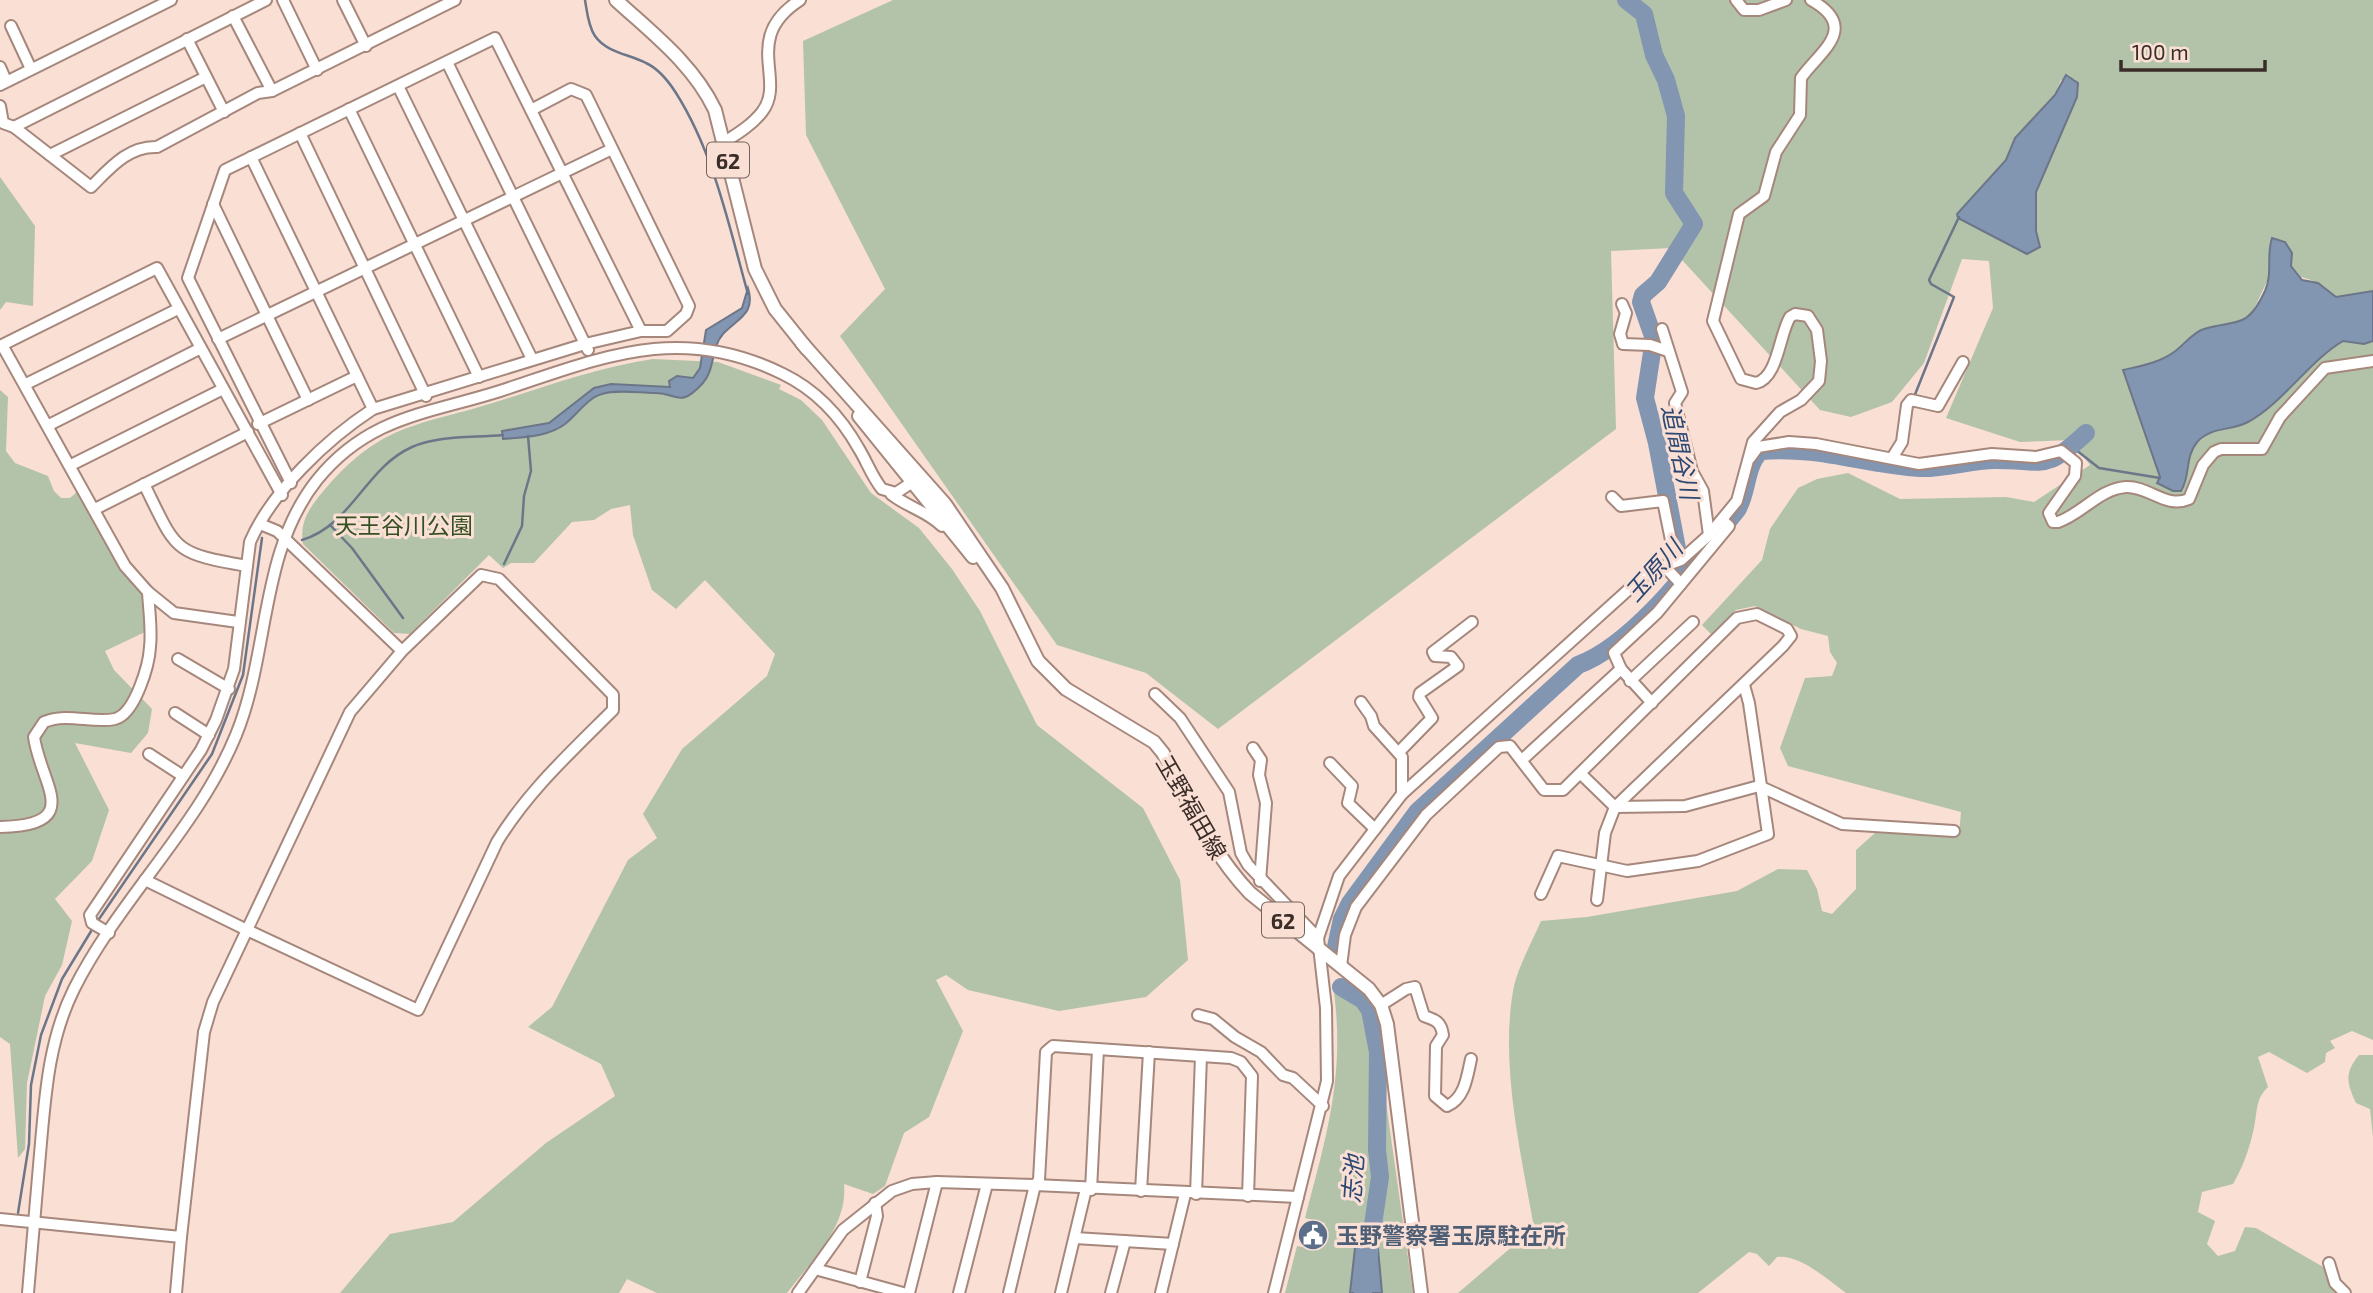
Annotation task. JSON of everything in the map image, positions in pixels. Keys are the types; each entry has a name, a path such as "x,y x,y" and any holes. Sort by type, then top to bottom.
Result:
{"main road":[{"name":"玉野福田線","path":"617,0 697,78 715,110 755,269 775,309 917,479 1002,588 1038,662 1066,689 1154,742 1225,866 1250,893 1318,944 1369,989 1381,1005 1387,1024 1421,1293"},
{"name":"玉野福田線","path":"917,479 1013,611"}],"street":[{"path":"0,67 3,83 171,0"},
{"path":"14,127 266,0"},
{"path":"283,0 317,70"},
{"path":"0,106 3,122 14,127 91,187 120,158 144,147 157,147 258,93 272,91 317,70 455,0"},
{"path":"723,143 764,111 770,92 766,53 774,27 782,15 800,0"},
{"path":"1736,0 1744,10 1752,11 1786,0"},
{"path":"1652,703 1630,681 1614,653 1657,613 1678,582 1726,523 1737,500 1753,442 1780,412 1814,390 1822,371 1817,330 1808,316 1795,314 1790,317 1772,370 1767,378 1756,383 1741,379 1713,321 1739,214 1764,196 1776,152 1800,115 1801,78 1829,48 1833,39 1830,17 1811,0"},
{"path":"348,2 366,46"},
{"path":"233,16 272,91"},
{"path":"11,26 31,69"},
{"path":"291,483 258,424 188,278 225,170 495,38 640,331"},
{"path":"187,39 225,112"},
{"path":"447,62 592,359"},
{"path":"50,155 206,77"},
{"path":"398,86 532,359"},
{"path":"109,933 95,925 90,915 209,735 229,689 250,542 291,483 328,441 373,409 424,391 586,344 640,331 667,331 687,314 689,306 586,95 571,89 531,110"},
{"path":"349,109 479,377"},
{"path":"300,133 431,408"},
{"path":"218,339 612,149"},
{"path":"251,157 373,409"},
{"path":"213,204 308,400"},
{"path":"238,622 174,613 148,592 125,566 2,345 157,268 282,495"},
{"path":"1622,304 1626,313 1620,334 1623,344 1653,346 1668,351"},
{"path":"26,384 178,309"},
{"path":"1662,329 1682,392 1675,403 1692,471 1703,491 1709,542"},
{"path":"665,347 667,331"},
{"path":"28,1293 46,1091 58,1031 75,988 109,933 210,786 235,739 256,676 276,561 284,538 305,497 335,460 376,429 431,408 499,391 592,359 665,347 703,349 759,363 814,393 844,425 875,480 903,503 931,515 973,558"},
{"path":"48,425 200,349"},
{"path":"1746,464 1758,447 1789,442 1919,464 1992,454 2036,457 2064,454 2076,463 2075,476 2051,508 2049,513 2053,522 2063,520 2115,489 2127,487 2146,490 2172,502 2183,501 2193,495 2207,458 2221,449 2262,449 2280,416 2325,368 2373,361"},
{"path":"1892,458 1902,442 1907,405 1913,400 1938,405 1963,362"},
{"path":"258,424 357,376"},
{"path":"71,465 223,389"},
{"path":"95,509 248,432"},
{"path":"891,494 917,479"},
{"path":"144,484 177,545 200,558 247,566"},
{"path":"1612,497 1621,506 1663,501 1678,582"},
{"path":"260,524 277,531 402,651"},
{"path":"1274,1293 1323,1106 1327,1081 1327,1032 1318,944 1339,876 1402,793 1647,572 1674,563 1709,542"},
{"path":"145,880 247,930 418,1010 511,819 534,788 613,709 613,695 499,579 481,575 402,651 350,712 247,930 213,1002 204,1032 176,1293"},
{"path":"0,827 29,826 38,822 50,809 52,792 34,737 44,722 72,716 114,719 128,709 140,688 150,648 148,592"},
{"path":"1341,966 1345,935 1356,907 1426,815 1499,747 1510,746 1523,759 1544,790 1563,790 1737,618 1757,614 1787,629 1791,636 1744,685 1615,807 1605,833 1597,900"},
{"path":"1399,752 1432,718 1419,697 1420,694 1458,666 1451,657 1436,656 1433,652 1472,622"},
{"path":"1630,681 1693,622"},
{"path":"178,659 229,689"},
{"path":"1523,759 1621,669"},
{"path":"1541,894 1558,856 1627,871 1698,861 1768,834 1744,685"},
{"path":"1155,694 1186,726 1229,792 1241,853 1260,881 1318,944"},
{"path":"1361,702 1382,737 1399,752 1404,764 1402,793"},
{"path":"175,713 209,735"},
{"path":"1253,748 1262,760 1259,775 1266,791 1260,881"},
{"path":"149,754 183,776"},
{"path":"1330,763 1352,786 1348,803 1376,829"},
{"path":"1581,774 1615,807 1685,806 1759,786 1842,824 1954,831"},
{"path":"1381,1005 1406,989 1415,987 1424,1016 1437,1020 1442,1027 1443,1035 1436,1046 1436,1096 1447,1106 1458,1099 1464,1090 1471,1059"},
{"path":"1198,1015 1213,1018 1235,1037 1261,1052 1283,1075 1293,1078 1323,1106"},
{"path":"1009,1293 1035,1185 1039,1180 1046,1052 1053,1046 1231,1058 1241,1062 1252,1076 1248,1196"},
{"path":"1061,1293 1088,1190 1098,1049"},
{"path":"1141,1191 1149,1052"},
{"path":"1161,1293 1173,1244 1190,1194 1200,1056"},
{"path":"797,1293 843,1230 874,1203 902,1188 937,1182 1298,1197"},
{"path":"909,1293 937,1182"},
{"path":"958,1293 987,1184"},
{"path":"860,1282 877,1216 874,1203"},
{"path":"0,1219 181,1237"},
{"path":"1075,1238 1173,1244"},
{"path":"1111,1293 1125,1241"},
{"path":"2329,1263 2335,1283 2345,1293"},
{"path":"815,1269 903,1293"}],"green space":[{"path":"893,0 2373,0 2373,291 2336,297 2318,283 2294,272 2292,253 2269,247 2271,273 2253,311 2242,322 2203,329 2174,353 2154,362 2123,370 2160,477 2157,483 2185,485 2189,454 2199,441 2343,340 2364,344 2373,341 2373,1040 2352,1031 2330,1041 2335,1048 2326,1053 2325,1062 2307,1073 2269,1052 2258,1057 2268,1087 2258,1102 2245,1159 2233,1184 2202,1192 2198,1212 2215,1221 2207,1244 2218,1256 2235,1251 2245,1227 2256,1228 2325,1268 2335,1293 1846,1293 1813,1269 1795,1260 1777,1257 1769,1266 1757,1254 1749,1252 1698,1293 1458,1293 1534,1228 1518,1139 1509,1045 1514,986 1541,921 1587,917 1737,891 1778,869 1807,870 1817,889 1822,911 1832,914 1856,889 1856,850 1875,833 1959,835 1961,812 1788,766 1780,748 1805,678 1832,676 1837,663 1830,652 1828,636 1801,629 1755,606 1736,610 1711,634 1702,625 1762,560 1770,529 1798,488 1817,479 1848,473 1900,499 2006,497 2034,502 2090,465 2071,440 2020,442 1946,418 1993,308 1989,261 1962,259 1924,363 1892,402 1851,417 1820,410 1671,248 1611,251 1616,429 1218,729 1146,673 1057,645 840,336 885,289 806,135 803,41","holes":["2074,79 2078,83 2077,97 2036,192 2036,231 2040,247 1958,218 1957,214 2006,160 2015,138 2055,95 2061,80"]},
{"path":"0,177 35,226 33,306 6,302 0,310"},
{"name":"天王谷川公園","path":"653,359 718,362 781,385 779,389 801,400 822,420 871,493 919,528 952,569 980,611 1037,725 1143,808 1180,880 1188,960 1146,997 1059,1011 968,990 946,975 936,980 963,1031 929,1117 904,1133 885,1186 873,1194 844,1184 844,1200 834,1229 787,1293 657,1293 627,1279 619,1293 340,1293 390,1234 453,1222 546,1143 615,1096 601,1064 528,1027 552,1007 628,860 657,838 643,814 682,749 767,676 775,654 705,580 676,609 652,590 633,535 630,505 611,509 594,520 572,522 534,563 511,563 503,568 489,555 410,634 394,633 303,544 303,528 307,514 347,466 367,450 405,429 575,377"},
{"path":"0,390 8,397 6,451 15,463 48,476 54,491 61,498 70,498 78,491 143,595 145,632 105,651 114,670 152,709 148,733 131,753 75,743 109,810 92,861 55,899 72,921 62,965 45,996 27,1083 25,1149 18,1158 10,1044 0,1037"},
{"path":"1340,981 1354,984 1364,990 1377,1013 1381,1067 1413,1293 1285,1293 1297,1246 1319,1250 1325,1223 1305,1218 1332,1103 1337,1047 1333,985"},
{"path":"2359,1055 2373,1055 2373,1137 2370,1109 2356,1103 2349,1084 2351,1067"}],"water":[{"path":"2066,75 2078,83 2077,97 2036,192 2036,231 2040,247 2027,254 1958,218 1957,214 2006,160 2015,138 2055,95"},
{"path":"2272,238 2285,242 2292,253 2291,266 2302,280 2318,283 2336,297 2373,291 2373,341 2364,344 2343,341 2319,359 2261,414 2242,425 2204,436 2191,453 2181,491 2173,491 2157,483 2160,477 2123,370 2162,359 2200,331 2240,321 2253,312 2267,284"},
{"path":"748,288 748,310 719,339 707,378 689,396 679,398 621,391 608,393 592,399 565,424 551,432 503,439 502,431 549,423 594,388 611,384 670,387 669,381 677,376 693,378 700,368 706,330 742,308"},
{"path":"1377,1237 1382,1293 1350,1293 1356,1239"}],"waterway":[{"path":"585,0 591,28 600,42 655,69 676,93 689,116 701,140 719,190 748,294"},
{"name":"追間谷川","path":"1626,0 1644,14 1654,55 1666,80 1676,116 1674,193 1694,224 1658,282 1643,295 1641,302 1654,339 1645,398 1657,443 1682,575"},
{"path":"1914,397 1954,297 1931,284 1929,280 1959,217"},
{"path":"1910,418 1913,404"},
{"name":"玉原川","path":"1336,947 1342,919 1350,903 1417,812 1578,665 1600,654 1622,638 1665,598 1737,510 1749,471 1761,451 1823,453 1929,468 1986,460 2044,461 2061,454 2086,433"},
{"path":"302,540 319,533 334,522 382,468 412,447 445,439 503,435"},
{"path":"504,564 522,526 524,496 531,471 528,436"},
{"path":"2071,446 2099,468 2160,478"},
{"path":"330,525 352,548 403,618"},
{"path":"97,922 212,754 243,675 262,538"},
{"path":"18,1213 29,1144 31,1085 41,1035 62,979 93,928"},
{"name":"志池","path":"1341,987 1363,1000 1370,1010 1378,1052 1377,1150 1380,1177 1363,1293"}],"place":[{"name":"玉野警察署玉原駐在所","path":"1313,1235"}]}
